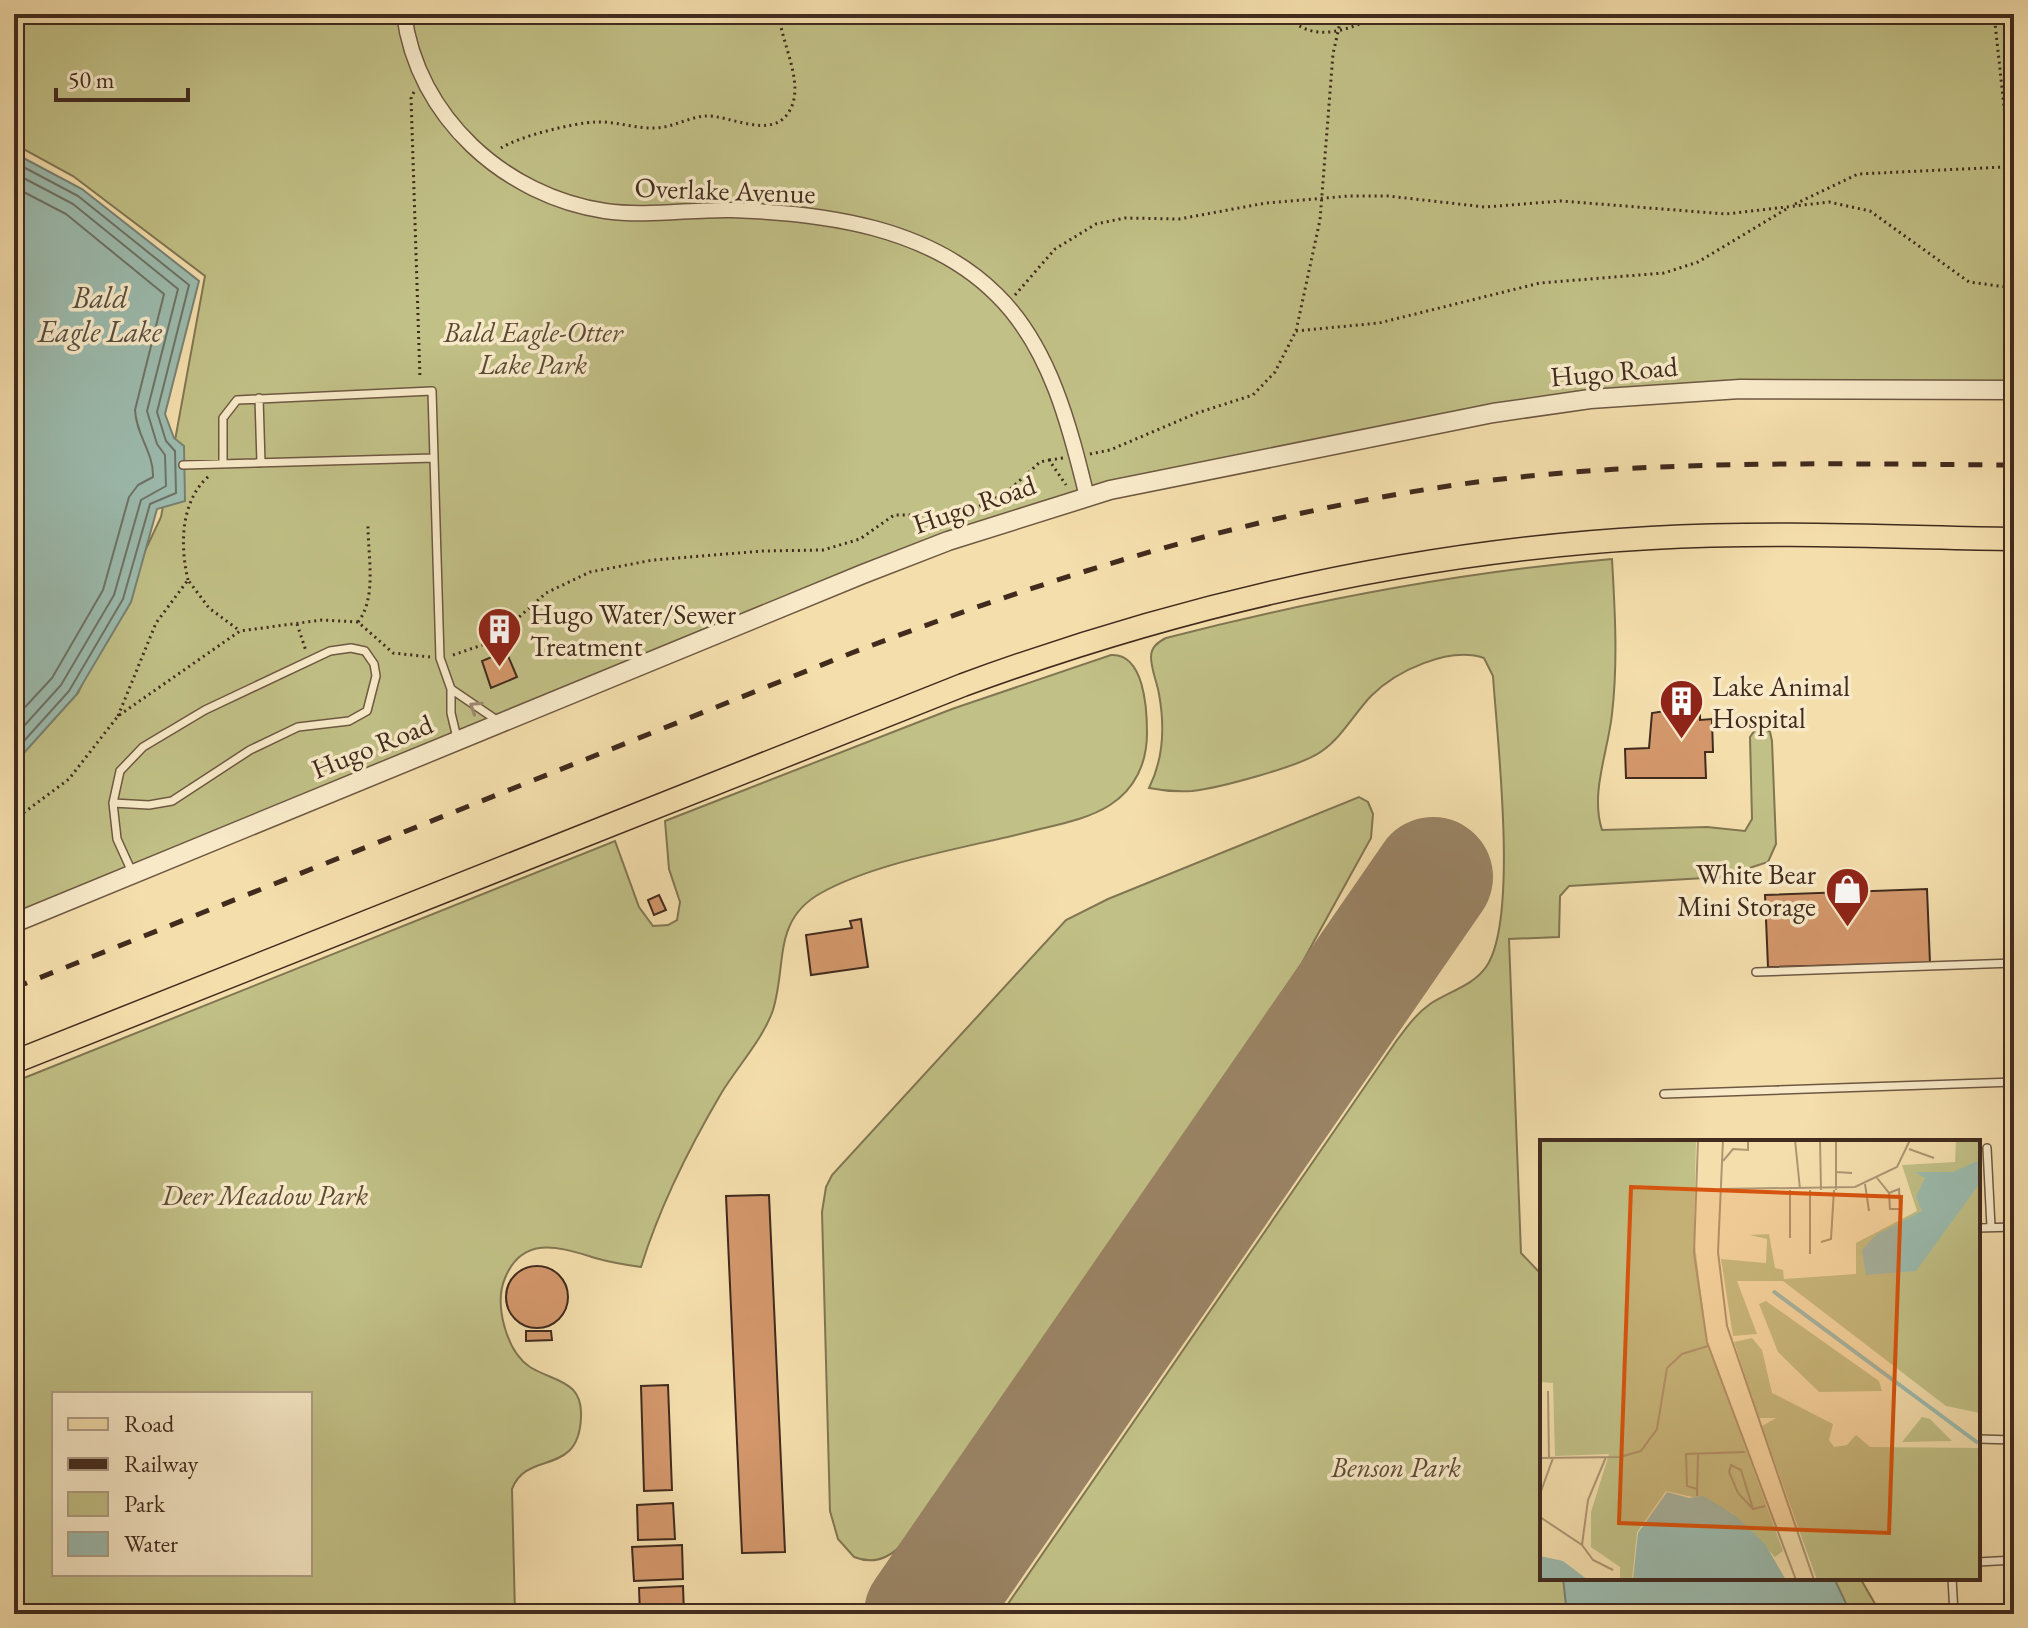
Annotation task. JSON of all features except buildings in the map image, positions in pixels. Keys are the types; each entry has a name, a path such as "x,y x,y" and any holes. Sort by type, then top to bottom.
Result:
{"main road":[{"path":"14,1062 938,695 1096,639 1211,606 1386,569 1605,541 1741,536 2014,539"}],"street":[{"name":"Overlake Avenue","path":"404,14 423,77 443,113 485,158 540,193 607,211 732,210 802,215 881,230 944,256 972,273 1006,305 1035,343 1049,375 1087,497"},
{"name":"Hugo Road","path":"14,923 863,574 948,541 1087,497 1329,444 1493,413 1590,399 1740,389 2014,390"}],"lane":[{"path":"223,464 223,418 237,400 432,391 440,658 451,689 451,713 458,741"},
{"path":"259,398 261,463"},
{"path":"183,465 434,458"},
{"path":"113,803 149,805 172,801 250,750 298,727 349,721 367,711 376,676 365,651 351,648 310,658 205,710 143,747 120,771 113,803 117,839 133,874"},
{"path":"451,689 472,707 501,723"},
{"path":"1756,972 2014,963"},
{"path":"1664,1094 2014,1082"},
{"path":"1987,1148 1991,1227"},
{"path":"1980,1228 2014,1227"},
{"path":"1980,1439 2014,1440"},
{"path":"1980,1562 2014,1560"},
{"path":"1952,1580 1954,1614"}],"path":[{"path":"485,158 508,144 598,121 637,129 671,127 701,117 739,124 779,121 789,113 793,102 793,80 779,14"},
{"path":"1027,14 1075,20 1118,14"},
{"path":"1286,14 1309,32 1336,32 1383,14"},
{"path":"118,716 240,631 322,620 358,622 393,653 440,658 477,649 491,642 546,593 590,572 653,560 832,548 860,539 894,515 952,515 978,507 1006,493 1040,462 1110,450 1197,413 1253,395 1275,372 1296,331 1323,197 1336,32 1342,14"},
{"path":"1994,14 2014,199"},
{"path":"420,391 411,97 423,77"},
{"path":"1296,331 1379,323 1540,283 1664,273 1698,262 1790,206 1858,174 2005,167 2012,172"},
{"path":"1006,305 1055,249 1096,224 1125,218 1179,219 1266,203 1323,197 1388,196 1485,207 1561,201 1726,214 1829,202 1870,211 1969,282 2013,289"},
{"path":"1049,460 1069,488 1087,497"},
{"path":"223,464 200,484 184,524 182,554 188,580 209,608 240,631"},
{"path":"358,622 366,612 368,597 368,526"},
{"path":"14,820 69,779 118,716 156,623 188,580"},
{"path":"297,624 310,658"}],"green space":[{"name":"Bald Eagle-Otter Lake Park","path":"14,14 2014,14 2014,385 1590,399 1064,503 14,923 14,763 78,693 161,517 205,276 73,176 14,144"},
{"name":"Benson Park","path":"1612,559 1615,676 1610,728 1599,787 1602,830 1707,827 1745,831 1752,819 1750,737 1755,730 1763,728 1770,732 1772,741 1776,844 1768,862 1722,877 1569,886 1560,896 1559,937 1509,939 1521,1253 1540,1273 1540,1580 1861,1580 1881,1614 1001,1614 1397,1040 1425,1008 1467,984 1486,967 1496,944 1502,910 1501,783 1493,676 1484,658 1455,655 1439,658 1394,678 1371,696 1329,745 1312,757 1240,781 1205,789 1176,791 1149,788 1158,765 1162,730 1151,653 1166,638 1276,611 1443,580"},
{"name":"Deer Meadow Park","path":"1111,655 1131,663 1141,684 1147,722 1145,755 1133,783 1110,805 1065,823 897,863 844,882 805,904 788,930 769,1021 722,1092 687,1156 666,1199 641,1267 559,1248 534,1249 513,1264 505,1278 501,1301 509,1339 514,1350 530,1367 572,1389 580,1405 581,1417 578,1436 571,1448 562,1456 529,1469 519,1477 512,1489 515,1614 14,1614 14,1082 615,841 639,907 653,926 668,925 677,920 680,902 669,869 665,821 952,709"},
{"path":"1359,797 1368,802 1373,814 1371,838 1302,963 911,1535 879,1559 854,1557 838,1539 830,1511 822,1212 826,1187 832,1175 1066,920 1108,899"}],"water":[{"name":"Bald Eagle Lake","path":"14,153 82,189 199,281 165,414 174,438 184,446 185,501 157,509 131,602 76,695 14,764"},
{"path":"1563,1580 1835,1580 1851,1614 1567,1614"}],"runway":[{"path":"924,1614 1433,877"}],"railway":[{"path":"14,988 926,625 1080,573 1236,529 1396,495 1544,475 1745,464 2014,465"}],"place":[{"name":"Hugo Water/Sewer Treatment","path":"499,669"},
{"name":"Lake Animal Hospital","path":"1681,741"},
{"name":"White Bear Mini Storage","path":"1847,929"}]}
